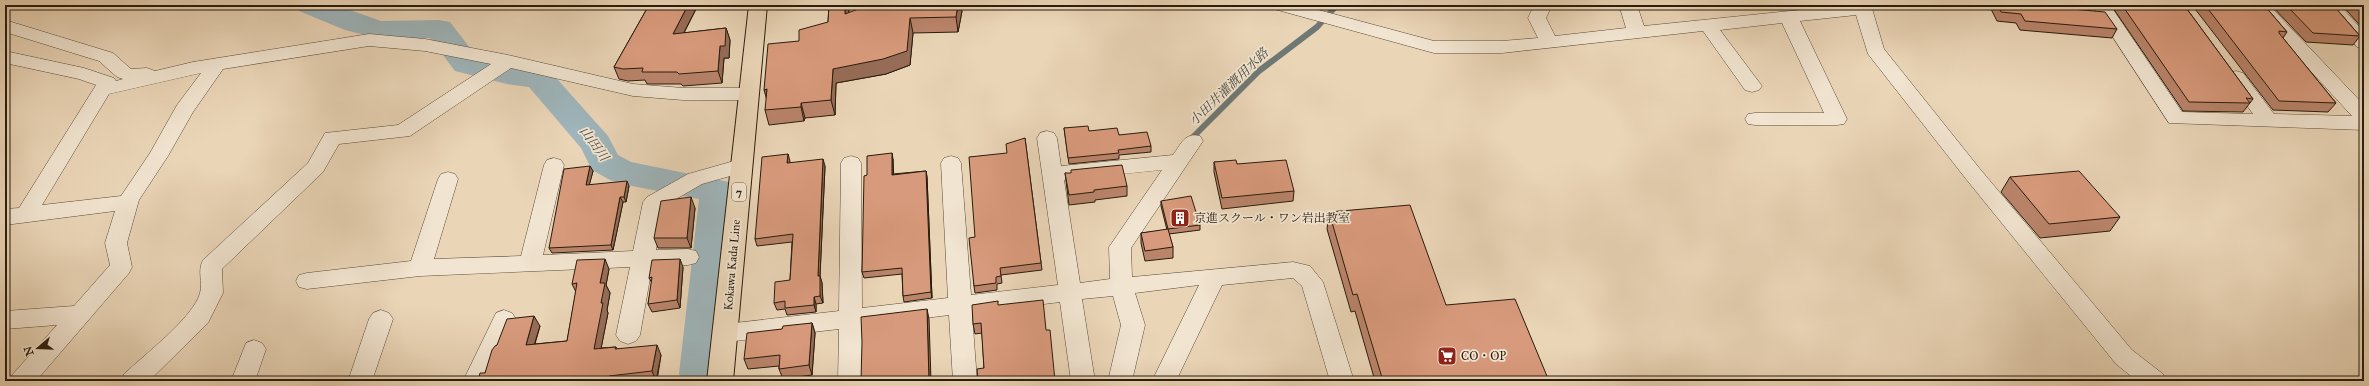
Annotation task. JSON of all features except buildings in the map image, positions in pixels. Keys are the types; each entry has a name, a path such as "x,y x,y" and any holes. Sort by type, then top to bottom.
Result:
{"main road":[{"name":"Kokawa Kada Line","path":"720,380 726,333 748,94 758,5"}],"street":[{"path":"1280,5 1434,47 1502,47 1789,18 1862,7 1875,50 2124,357 2154,381"},
{"path":"1543,5 1537,18 1550,42"},
{"path":"1628,5 1637,34"},
{"path":"2259,5 2364,117"},
{"path":"2330,5 2364,43"},
{"path":"2098,11 2176,118 2364,123"},
{"path":"1755,119 1837,119 1789,18"},
{"path":"5,26 12,30 97,53 106,57 124,73 132,75 193,68 369,40 425,45 508,61 633,90 683,94 748,94"},
{"path":"1708,26 1752,86"},
{"path":"133,381 200,317 212,294 211,266 316,167 332,138 403,131 508,61"},
{"path":"9,63 84,74 107,82 15,216"},
{"path":"2225,63 2268,120"},
{"path":"17,379 79,314 121,267 116,244 128,202 184,110 217,64"},
{"path":"102,90 193,68"},
{"path":"1047,138 1083,381"},
{"path":"1120,381 1133,325 1121,286 1120,248 1193,141"},
{"path":"1053,174 1180,161"},
{"path":"850,381 851,163"},
{"path":"951,163 965,381"},
{"path":"530,263 554,166"},
{"path":"628,336 644,260 654,202 667,192 694,179 741,166"},
{"path":"420,268 448,179"},
{"path":"15,216 128,202"},
{"path":"307,281 420,268 688,257"},
{"path":"726,333 1200,276 1214,277 1293,270 1309,277 1314,288 1342,381"},
{"path":"1164,381 1214,277"},
{"path":"5,320 79,314"},
{"path":"360,381 381,319"},
{"path":"475,381 504,319"},
{"path":"243,381 254,349"}],"waterway":[{"name":"山田川","path":"310,5 356,24 381,30 439,29 466,64 507,74 539,78 596,144 604,162 622,172 717,191 699,374 714,381"},
{"name":"小田井灌漑用水路","path":"1191,139 1259,71 1317,27 1337,5"}],"place":[{"name":"京進スクール・ワン岩出教室","path":"1180,218"},
{"name":"CO・OP","path":"1447,356"}]}
